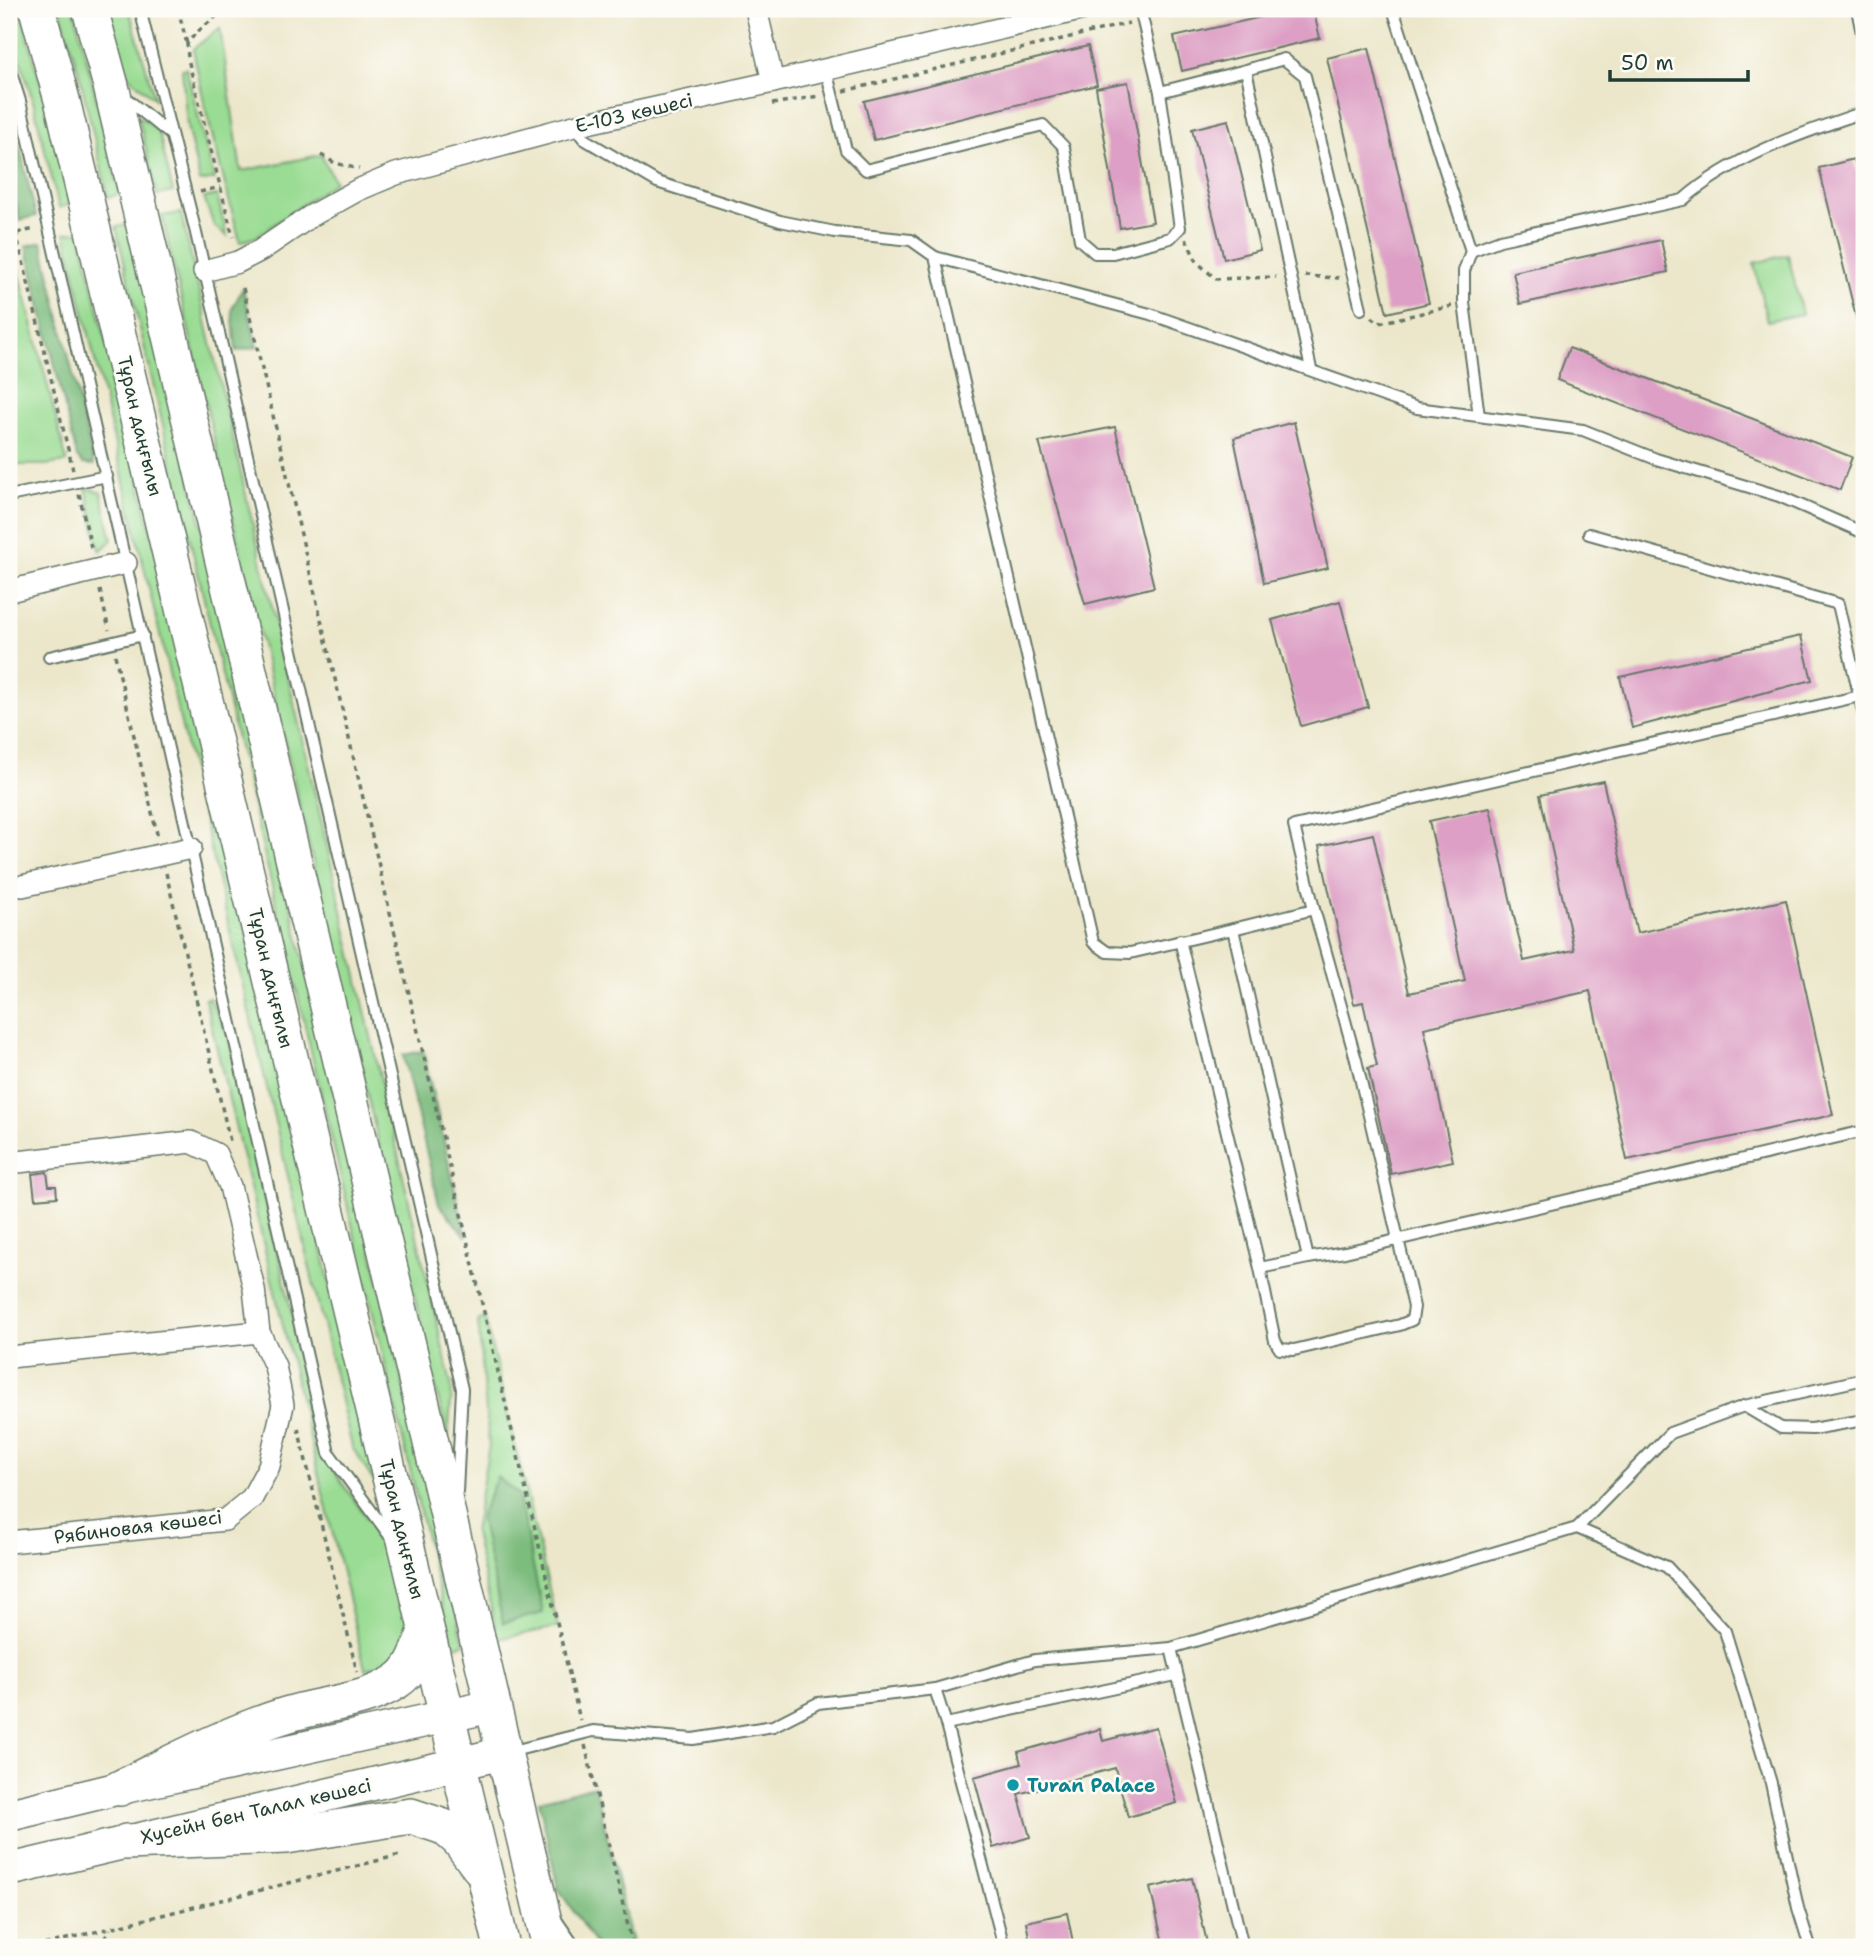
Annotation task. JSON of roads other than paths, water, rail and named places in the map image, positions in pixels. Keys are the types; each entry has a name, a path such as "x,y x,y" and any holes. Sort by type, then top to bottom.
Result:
{"main road":[{"name":"Тұран даңғылы","path":"37,9 65,113 502,1947"},
{"path":"90,9 111,86 550,1947"},
{"path":"120,1788 234,1733 288,1714 377,1693 400,1679 414,1664 426,1632"},
{"path":"126,1842 286,1836 411,1816 444,1827 459,1840 487,1886"}],"street":[{"path":"756,9 773,82"},
{"name":"Е-103 көшесі","path":"204,271 238,262 346,196 396,174 574,126 1084,9"},
{"path":"9,591 126,563"},
{"path":"22,886 191,848"},
{"name":"Рябиновая көшесі","path":"9,1163 191,1142 216,1154 233,1199 254,1289 259,1332 275,1366 283,1405 269,1466 252,1498 225,1520 9,1542"},
{"path":"9,1357 259,1332"},
{"path":"9,1815 493,1706"},
{"name":"Хусейн бен Талал көшесі","path":"9,1870 504,1753"}],"lane":[{"path":"140,9 204,271 463,1389 454,1544"},
{"path":"1393,9 1471,251 1464,271 1464,303 1479,416"},
{"path":"1857,9 1864,43"},
{"path":"826,70 846,150 866,170 1043,125 1064,147 1080,240 1095,253 1113,253 1170,238 1180,228 1160,92 1142,14"},
{"path":"1160,92 1284,59 1305,76 1360,309"},
{"path":"9,66 15,102 107,476 330,1453 410,1563"},
{"path":"1246,70 1311,369"},
{"path":"111,86 170,134"},
{"path":"1471,251 1500,240 1683,200 1701,184 1756,154 1816,128 1864,112"},
{"path":"574,126 584,139 657,182 780,222 835,232 911,240 935,257 1150,314 1417,408 1583,430 1656,459 1779,496 1864,533"},
{"path":"935,257 1093,942 1107,952 1130,953 1314,909"},
{"path":"9,496 107,476"},
{"path":"1590,534 1839,604 1864,716"},
{"path":"49,657 143,635"},
{"path":"1180,940 1261,1268 1275,1341 1280,1349 1294,1350 1400,1325 1412,1320 1414,1307 1356,1060 1294,826 1860,696"},
{"path":"1233,929 1308,1258"},
{"path":"1261,1268 1397,1240 1864,1131"},
{"path":"504,1753 593,1731 693,1739 773,1726 817,1703 935,1689 1035,1660 1171,1648 1577,1528 1670,1433 1744,1406 1864,1379"},
{"path":"1744,1406 1780,1428 1812,1429 1864,1420"},
{"path":"1577,1528 1667,1567 1724,1631 1771,1783 1798,1908 1810,1947"},
{"path":"1171,1648 1243,1947"},
{"path":"946,1724 1176,1675"},
{"path":"935,1689 1004,1947"},
{"path":"487,1886 488,1947"},
{"path":"538,1897 575,1947"}],"place":[{"name":"Turan Palace","path":"1013,1785"}]}
